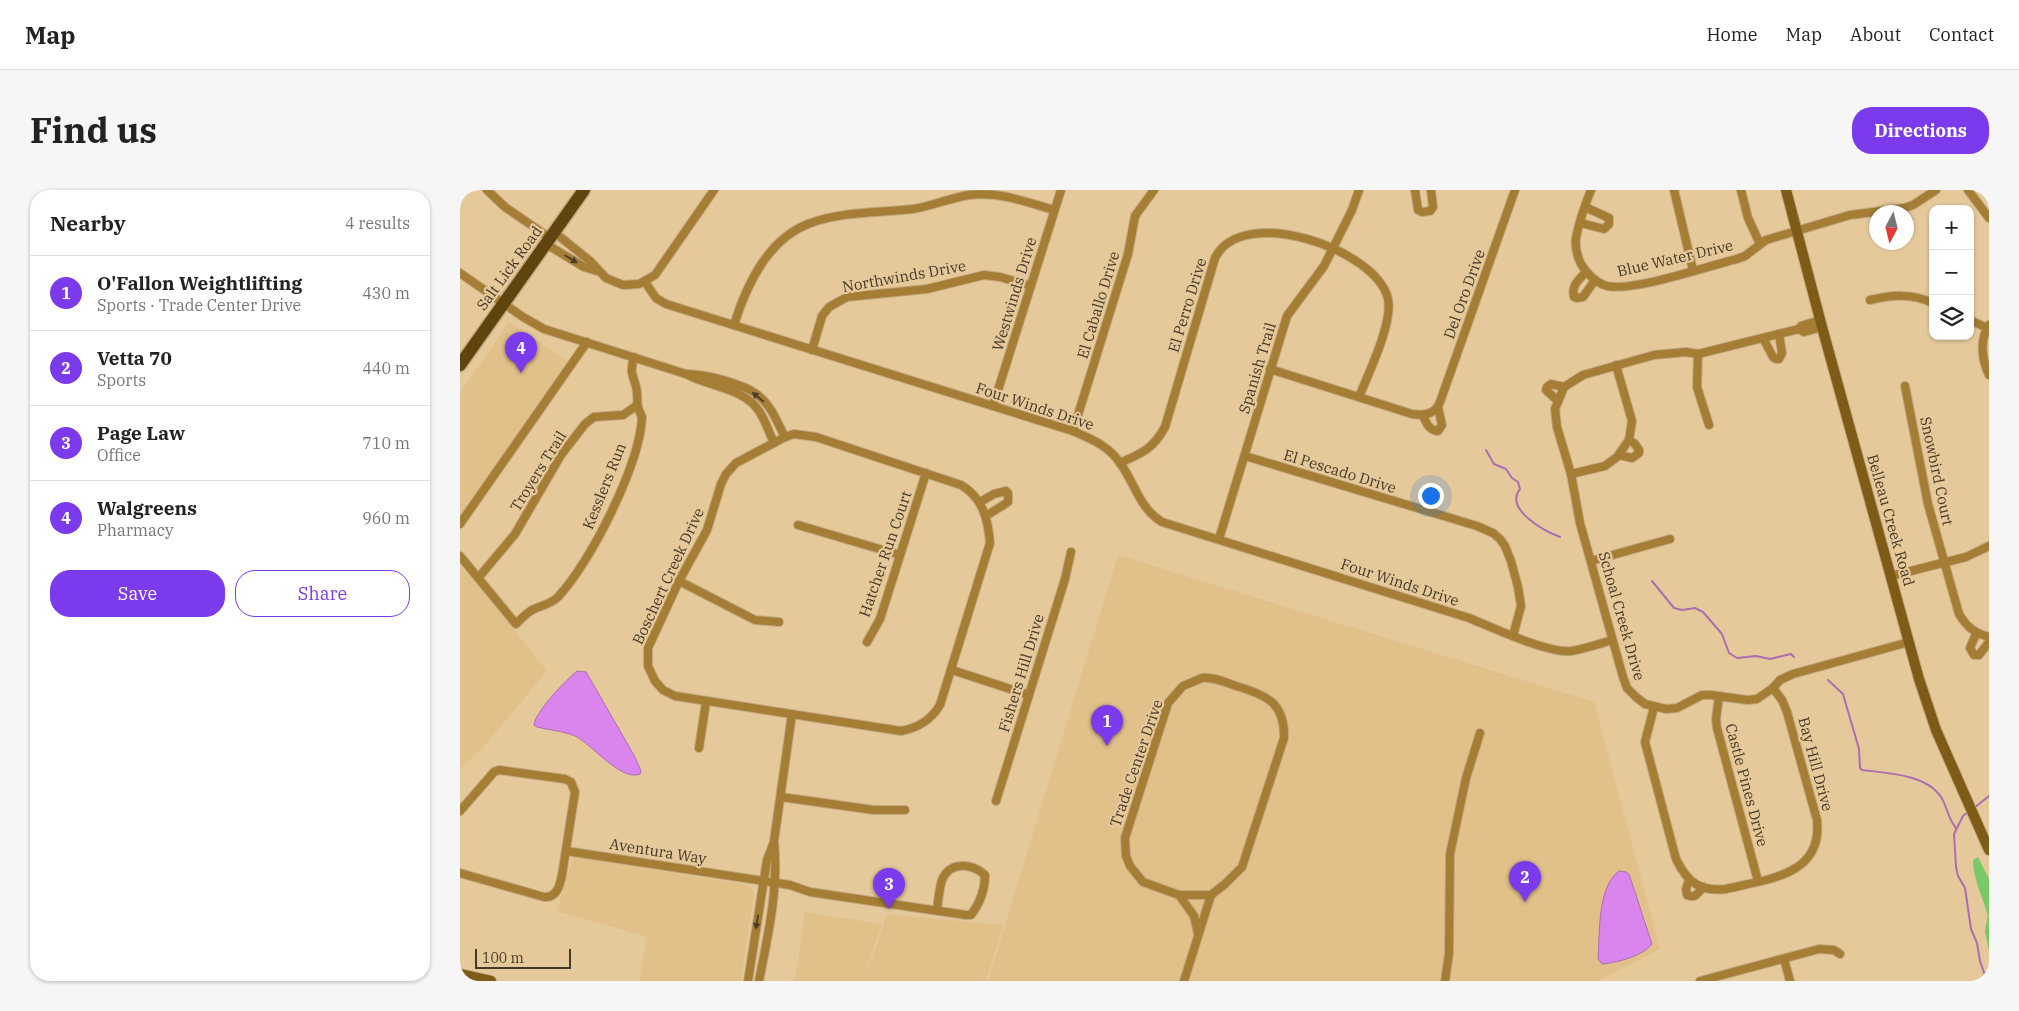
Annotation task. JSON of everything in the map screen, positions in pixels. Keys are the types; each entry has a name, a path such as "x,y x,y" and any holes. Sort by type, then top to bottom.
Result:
{"main road":[{"name":"Salt Lick Road","path":"460,364 584,190"},
{"name":"Belleau Creek Road","path":"1786,190 1909,642 1936,730 1989,850"},
{"path":"460,974 491,981"}],"street":[{"path":"487,190 510,211 550,238 590,261 597,271"},
{"path":"550,238 584,267 597,271 618,284 634,285 645,282 655,275 663,265 714,190"},
{"name":"Westwinds Drive","path":"993,406 1061,190"},
{"name":"Spanish Trail","path":"1219,539 1287,316 1313,282 1333,248 1359,190"},
{"path":"1415,190 1418,210 1426,212 1430,211 1433,207 1431,190"},
{"name":"Del Oro Drive","path":"1423,415 1428,426 1434,430 1438,431 1442,426 1438,407 1514,190"},
{"name":"Blue Water Drive","path":"1591,190 1576,239 1579,260 1586,272 1595,280 1604,285 1626,287 1745,256 1760,244 1772,238 1798,232 1850,215 1904,208 1913,205 1936,190"},
{"path":"1674,190 1693,270"},
{"path":"1741,190 1748,218 1760,244"},
{"path":"1968,190 1989,218"},
{"name":"El Caballo Drive","path":"1073,431 1128,254 1135,216 1149,192"},
{"path":"734,325 740,303 754,275 773,249 792,232 808,224 855,214 923,208 980,194 993,194 1054,210"},
{"path":"1581,223 1604,228 1609,224 1609,218 1585,207"},
{"name":"El Perro Drive","path":"1120,463 1147,451 1159,438 1165,427 1215,258 1225,244 1233,238 1268,233 1294,235 1333,248 1362,265 1385,290 1388,299 1388,310 1383,335 1359,397"},
{"path":"460,272 523,318 544,329 686,374 737,393 748,400 759,411 774,443"},
{"path":"1586,272 1575,285 1573,289 1574,296 1577,298 1583,297 1595,280"},
{"name":"Northwinds Drive","path":"812,350 822,316 829,307 848,297 927,289 984,275 1000,277 1031,286"},
{"name":"Four Winds Drive","path":"645,282 656,298 666,304 1073,431 1097,442 1120,463 1142,504 1154,517 1162,522 1469,618 1513,636 1558,650 1570,651 1612,640"},
{"path":"1870,300 1892,295 1904,295 1916,296 1929,301"},
{"path":"1974,321 1988,326 1982,353 1989,375"},
{"name":"Schoal Creek Drive","path":"1654,707 1636,697 1627,688 1612,640 1592,561 1580,523 1571,474 1557,427 1555,409 1564,387 1583,374 1654,355 1686,352 1698,354 1779,334 1799,330 1804,332 1821,324"},
{"path":"1763,338 1776,360 1780,359 1782,353 1779,334"},
{"path":"460,524 587,342"},
{"path":"1698,354 1697,387 1709,425"},
{"name":"Kesslers Run","path":"478,578 516,624 531,611 558,598 579,569 605,525 620,492 636,446 642,417 636,406 637,392 631,373 634,357"},
{"path":"1571,474 1605,466 1619,455 1629,440 1632,421 1616,365"},
{"path":"1270,369 1412,414 1423,415 1431,413 1438,407"},
{"path":"686,374 700,374 751,391 767,405 785,437"},
{"name":"Schoal Creek Drive","path":"1558,401 1548,394 1547,386 1551,384 1564,387"},
{"name":"Snowbird Court","path":"1905,386 1928,504 1959,614 1976,634"},
{"name":"Troyers Trail","path":"478,578 515,534 560,455 585,424 594,417 623,416 636,406"},
{"name":"Boschert Creek Drive","path":"794,434 816,437 961,485 975,495 980,502 986,516 990,542 940,705 935,713 916,727 901,731 706,702 675,696 663,690 655,681 648,666 648,648 707,530 726,474 736,463 774,443 794,434"},
{"path":"1619,455 1632,458 1639,453 1635,444 1629,440"},
{"name":"El Pescado Drive","path":"1245,456 1477,526 1493,533 1505,546 1518,587 1521,606 1513,636"},
{"name":"Hatcher Run Court","path":"867,642 880,619 926,473"},
{"path":"980,502 1000,492 1008,494 1008,502 986,516"},
{"path":"798,524 900,555"},
{"path":"1592,561 1670,540"},
{"path":"1891,576 1966,557 1989,546"},
{"name":"Fishers Hill Drive","path":"996,801 1065,579 1071,552"},
{"path":"460,556 478,578"},
{"path":"680,581 755,620 778,622"},
{"path":"1989,637 1976,634 1970,648 1974,655 1979,656 1989,642"},
{"path":"1654,707 1677,708 1702,696 1719,696 1747,700 1757,699 1773,688 1780,680 1793,674 1909,642"},
{"path":"952,670 1029,695"},
{"name":"Trade Center Drive","path":"1184,981 1212,895 1242,867 1284,738 1284,725 1278,710 1263,695 1208,678 1202,678 1183,686 1168,703 1125,838 1126,856 1130,866 1136,876 1143,882 1179,895 1212,895"},
{"name":"Bay Hill Drive","path":"1654,707 1646,732 1645,742 1676,858 1681,870 1689,880 1704,888 1726,889 1787,873 1803,864 1814,848 1818,830 1787,712 1782,700 1773,688"},
{"name":"Castle Pines Drive","path":"1719,696 1716,710 1716,728 1758,881"},
{"path":"699,748 706,702"},
{"path":"748,981 763,881 767,860 774,840 792,714"},
{"path":"1445,981 1449,954 1450,854 1466,778 1480,733"},
{"path":"460,811 494,772 506,770 565,779 571,782 575,792 560,885 557,892 549,897 460,873"},
{"path":"781,797 874,810 905,810"},
{"path":"759,981 775,882 774,840"},
{"name":"Aventura Way","path":"566,851 790,884 810,892 937,911"},
{"path":"962,865 970,866 985,875 985,884 977,907 971,915 937,911 942,881 946,873 952,868 962,865"},
{"path":"746,878 754,883 761,894"},
{"name":"Bay Hill Drive","path":"1689,880 1686,889 1688,895 1696,896 1704,888"},
{"path":"1179,895 1194,916 1198,934"},
{"path":"1700,981 1819,949 1834,950 1840,954"},
{"path":"1784,959 1790,981"}],"shaded area":[{"path":"509,322 570,362 460,519 460,393"},
{"path":"1118,555 1594,702 1660,949 1598,981 988,981"},
{"path":"460,567 476,582 547,671 481,750 460,769"},
{"path":"577,671 586,672 635,757 641,771 640,774 624,773 575,736 534,725 545,705"},
{"path":"573,857 748,885 754,892 741,981 639,981 647,937 557,911"},
{"path":"1619,871 1629,874 1652,944 1636,955 1602,964 1598,959 1603,899 1612,878"},
{"path":"805,912 882,924 863,981 795,981"},
{"path":"887,914 1003,925 986,981 864,981"}],"green space":[{"path":"1978,857 1989,879 1989,951 1985,932 1987,915 1973,867 1973,860"}],"waterway":[{"path":"1486,450 1494,464 1506,469 1512,478 1518,482 1520,489 1516,497 1521,511 1536,524 1560,537"},
{"path":"1652,581 1674,608 1682,610 1695,608 1703,612 1722,634 1729,653 1737,658 1756,656 1770,659 1791,654 1794,657"},
{"path":"1828,680 1843,694 1859,749 1860,768 1862,770 1905,776 1926,784 1941,797 1956,828"},
{"path":"1974,808 1989,796"},
{"path":"1968,812 1963,816 1954,834 1956,867 1958,876 1965,888 1971,929 1977,943 1980,961 1987,981"}],"place":[{"name":"Walgreens","path":"521,373"},
{"name":"O'Fallon Weightlifting","path":"1107,746"},
{"name":"Vetta 70","path":"1525,902"},
{"name":"Page Law","path":"889,909"}]}
